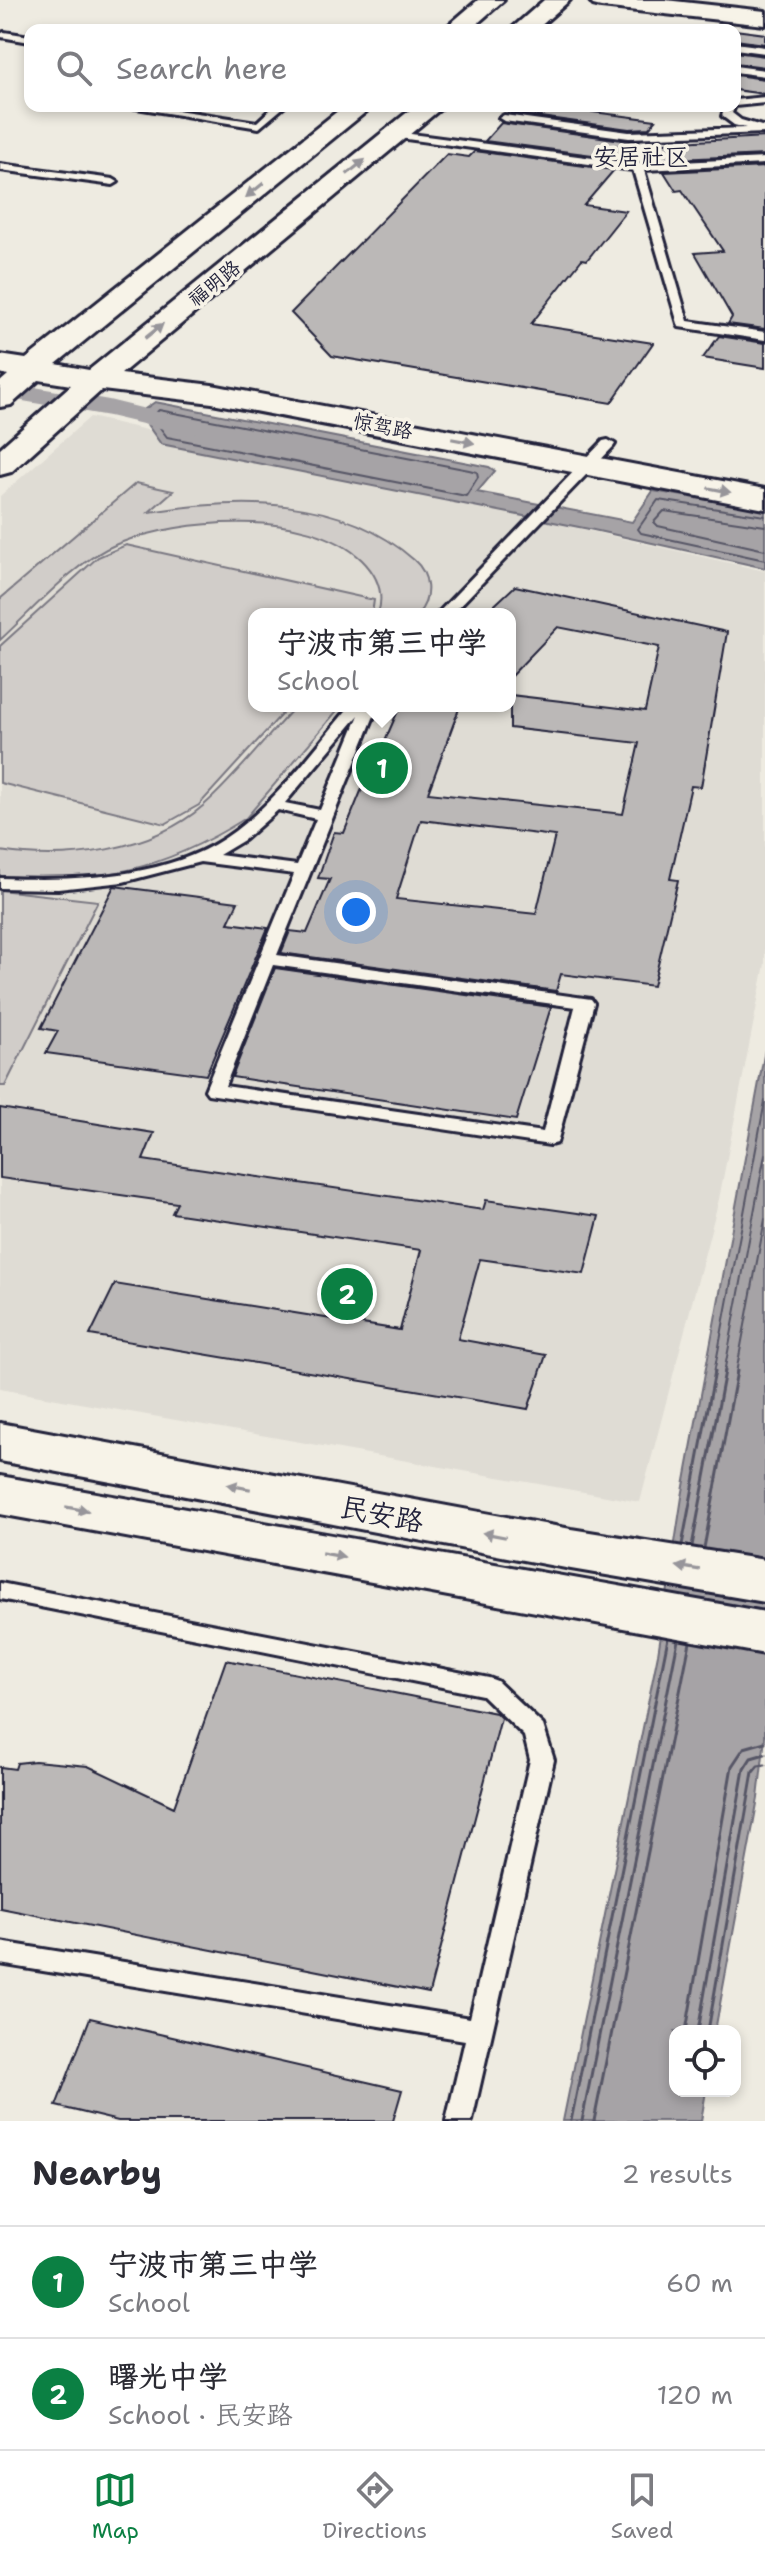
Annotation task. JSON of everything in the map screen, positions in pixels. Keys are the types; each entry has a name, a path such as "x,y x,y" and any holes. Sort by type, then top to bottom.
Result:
{"main road":[{"path":"462,24 492,0"},
{"path":"529,24 558,0"},
{"path":"601,0 765,18"},
{"name":"福明路","path":"0,398 59,346 352,112"},
{"name":"福明路","path":"0,465 94,380 424,112"},
{"name":"惊驾路","path":"0,336 598,455 765,499"},
{"name":"惊驾路","path":"0,364 598,455 765,472"},
{"name":"民安路","path":"0,1442 568,1573 765,1633"},
{"name":"民安路","path":"0,1495 568,1573 765,1581"}],"lane":[{"path":"4,35 24,38"},
{"path":"741,47 765,50"},
{"path":"741,70 765,73"},
{"path":"741,97 761,100"},
{"path":"741,103 761,100"},
{"path":"170,112 259,125 273,112"},
{"path":"727,112 730,119 765,129"},
{"path":"504,118 629,135 765,129"},
{"path":"396,135 638,167 765,161"},
{"path":"0,167 113,182"},
{"path":"638,167 683,324 765,336"},
{"path":"450,608 598,455"},
{"path":"0,883 39,886 88,884 198,857 236,838 275,805 353,712"},
{"path":"269,959 585,1003 550,1139 214,1090 367,712"},
{"path":"275,805 324,816"},
{"path":"198,857 301,870"},
{"path":"0,1591 489,1687 535,1732 542,1760 459,2121"},
{"path":"0,1953 481,2031"}],"shaded area":[{"path":"90,417 765,571 765,964 719,1199 640,1502 0,1389 0,496"},
{"path":"136,483 173,491 149,512 219,504 254,504 288,506 355,523 414,560 423,572 427,586 423,608 380,608 381,598 376,578 362,560 339,543 278,525 208,524 144,535 101,552 70,574 0,640 0,599"},
{"path":"126,545 374,600 373,608 248,608 248,712 284,712 199,805 165,824 0,783 0,646 98,557"},
{"path":"291,712 336,712 246,818 185,851 157,862 99,875 0,876 0,851 52,855 134,843 183,821 228,782"},
{"path":"0,890 98,901 5,1086 0,1086"}],"water":[{"path":"155,402 489,467 495,471 477,492 632,522 653,491 765,509 765,568 589,529 161,444 139,413"},
{"path":"765,1050 765,1738 758,1798 716,2025 669,2025 669,2097 705,2097 701,2121 563,2121 658,1654 682,1497"}],"building":[{"path":"741,31 765,34 765,44 741,41"},
{"path":"741,53 765,56 765,67 741,64"},
{"path":"741,76 765,79 765,94 741,91"},
{"path":"593,112 656,120 649,128 629,129 511,113"},
{"path":"501,123 639,141 623,159 485,141"},
{"path":"765,137 765,155 656,160 646,144"},
{"path":"475,151 614,170 584,205 626,211 587,260 582,259 531,324 653,343 611,403 332,356 291,313 447,154 469,157"},
{"path":"765,167 765,329 728,324 732,317 695,253 723,251 682,190 676,191 664,172"},
{"path":"719,336 765,343 765,368 703,358"},
{"path":"515,586 727,632 701,787 691,786 670,879 678,880 653,986 561,974 556,991 281,953 290,931 307,933 330,879 318,878 334,832 344,833 377,752 380,752 397,712 458,712 428,793 623,814 639,743 510,728 510,712 516,712 516,696 645,711 659,647 558,627 516,671 516,608 491,608","holes":["421,820 555,836 536,914 396,899"]},
{"path":"114,886 238,902 228,923 268,928 206,1075 46,1053 58,1031 41,1028"},
{"path":"275,968 551,1007 516,1120 232,1077"},
{"path":"0,1108 154,1133 143,1160 483,1210 486,1200 599,1216 584,1274 480,1259 458,1339 546,1355 528,1409 90,1335 115,1284 400,1330 421,1250 172,1213 177,1203 0,1178"},
{"path":"226,1660 496,1713 501,1718 429,1993 0,1908 0,1767 15,1769 17,1763 35,1761 88,1766 174,1807"},
{"path":"90,2018 402,2090 393,2121 118,2121 56,2106"}],"waterway":[{"path":"0,389 109,408 189,427"}],"place":[{"name":"宁波市第三中学","path":"382,768"},
{"name":"曙光中学","path":"347,1294"}],"district":[{"name":"安居社区","path":"641,157"}]}
